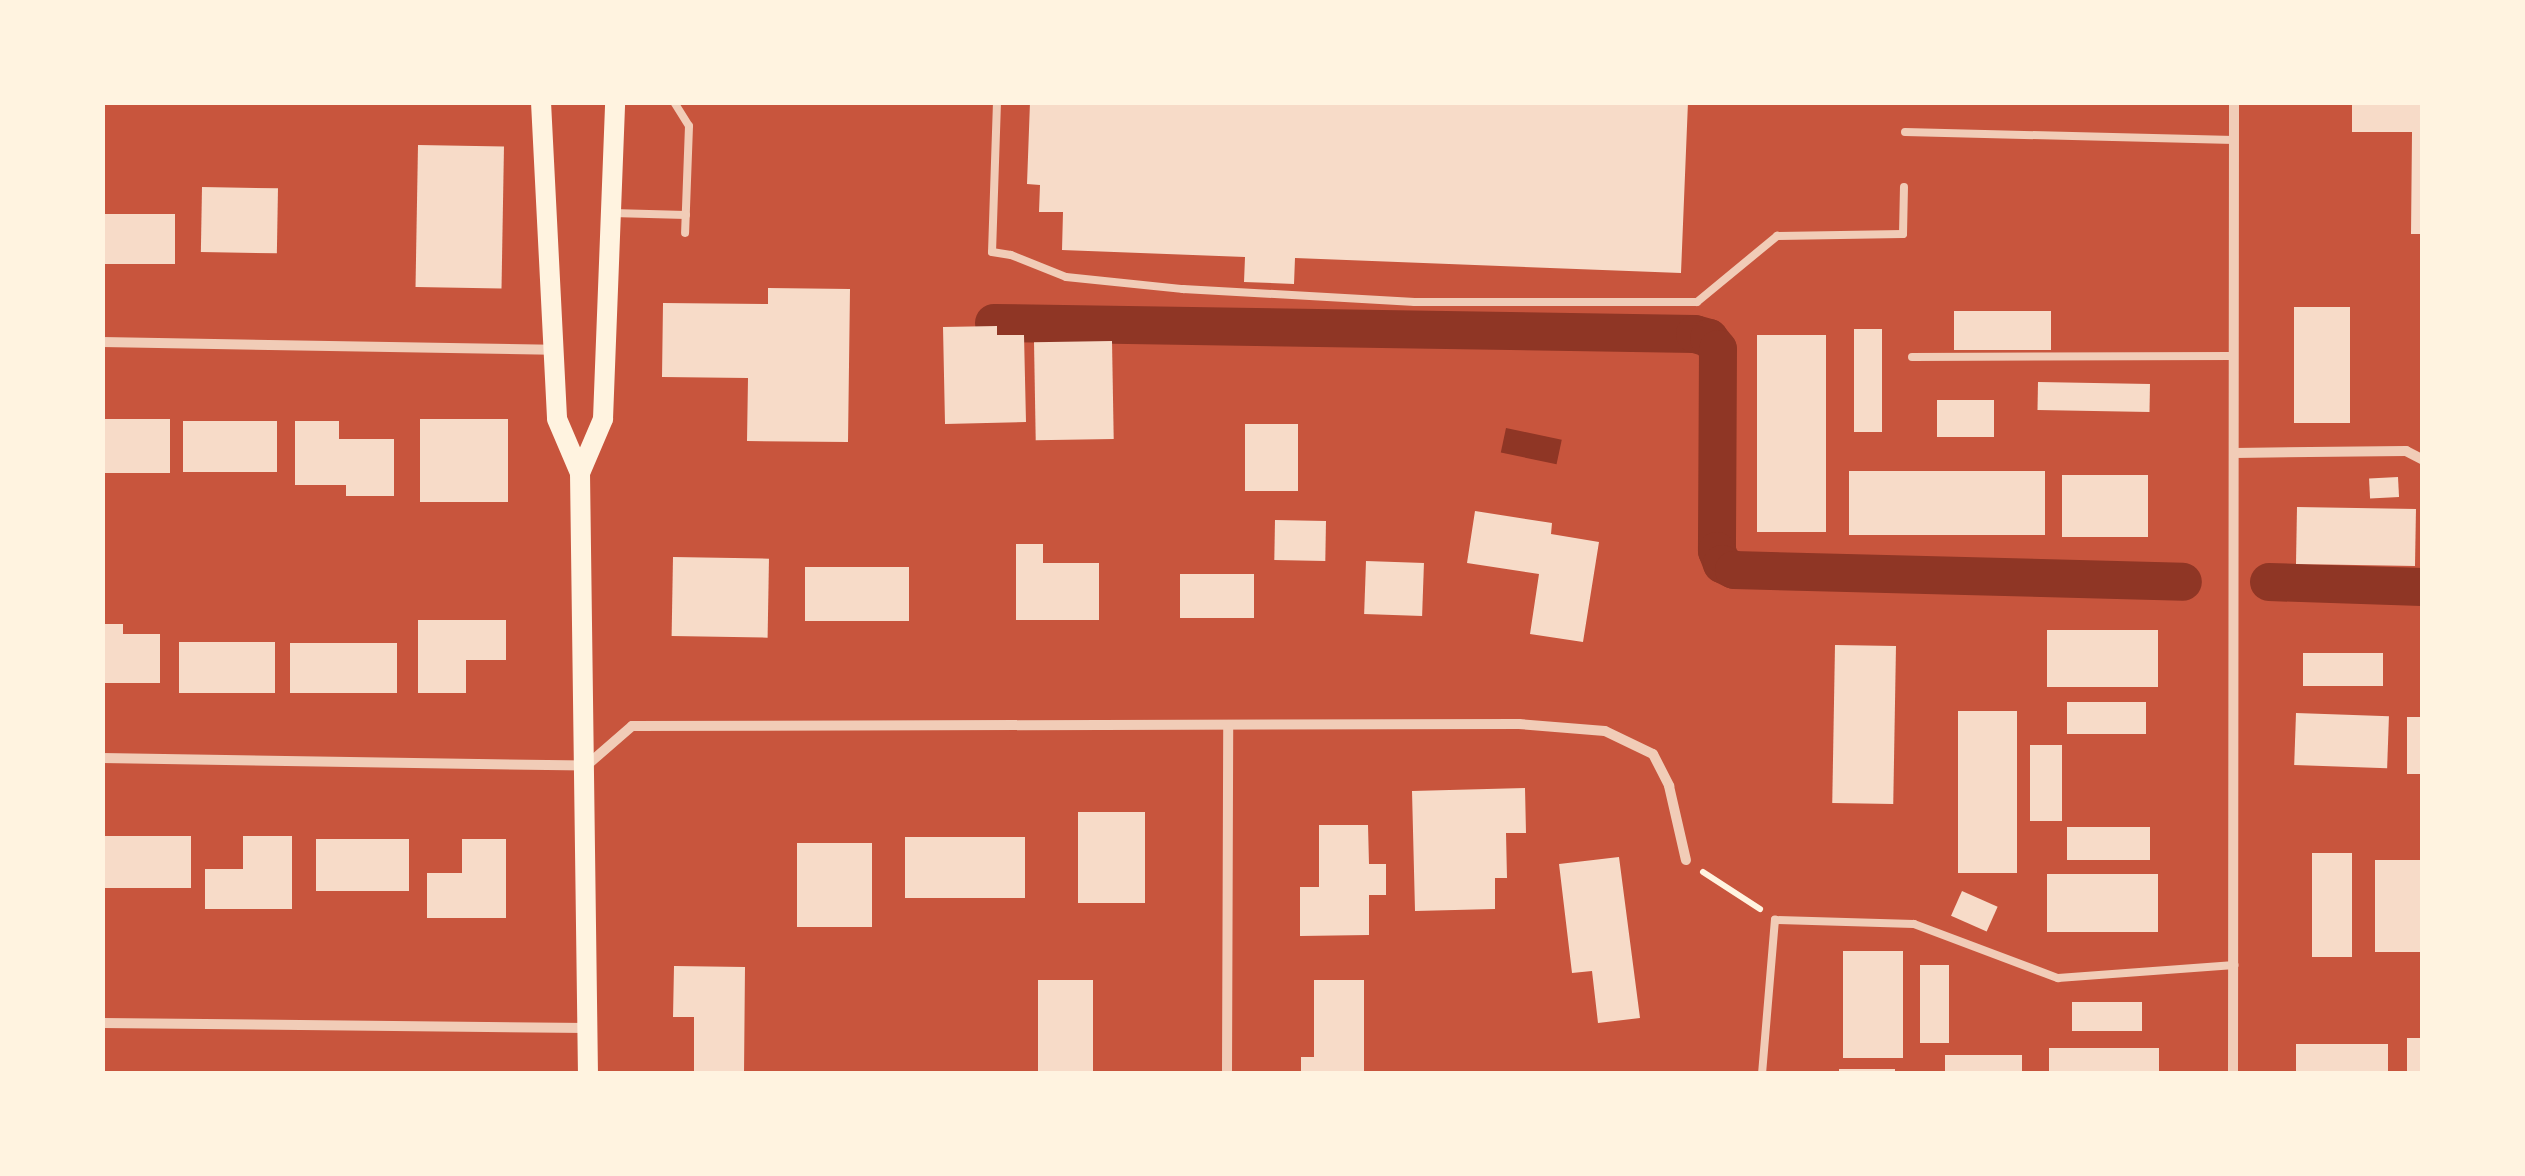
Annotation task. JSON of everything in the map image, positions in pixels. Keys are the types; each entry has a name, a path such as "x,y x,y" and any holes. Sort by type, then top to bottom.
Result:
{"main road":[{"path":"541,102 557,419 580,473 588,1074"},
{"path":"580,473 603,419 615,102"}],"street":[{"path":"2233,1074 2234,102"},
{"path":"102,342 552,350"},
{"path":"2234,452 2406,451 2422,459"},
{"path":"102,758 586,766 632,726 1519,724 1605,731 1653,754 1668,786 1686,860"},
{"path":"1227,1074 1228,725"},
{"path":"102,1022 588,1028"}],"lane":[{"path":"674,102 689,126 685,233"},
{"path":"998,102 992,252 1011,255 1066,277 1183,289 1415,302 1697,302 1777,236 1902,234 1904,187"},
{"path":"1905,132 2234,140"},
{"path":"612,213 686,215"},
{"path":"1912,356 2234,356"},
{"path":"1762,1074 1776,920 1914,924 2058,978 2236,965"}],"path":[{"path":"1686,860 1776,920"}],"shaded area":[{"path":"1506,428 1562,440 1557,464 1501,452"}],"building":[{"path":"1030,102 1688,102 1681,273 1295,258 1294,284 1244,282 1245,257 1062,250 1063,212 1039,212 1040,185 1027,184"},
{"path":"2352,102 2422,102 2422,234 2411,234 2412,132 2352,132"},
{"path":"418,145 504,147 502,288 416,287"},
{"path":"202,187 278,188 277,253 201,252"},
{"path":"102,214 175,214 175,264 102,264"},
{"path":"768,288 850,289 848,442 747,441 748,378 662,377 663,303 768,304"},
{"path":"2294,307 2350,307 2350,423 2294,423"},
{"path":"1954,311 2051,311 2051,350 1954,350"},
{"path":"997,326 997,335 1024,335 1026,422 945,424 943,327"},
{"path":"1854,329 1882,329 1882,432 1854,432"},
{"path":"1757,335 1826,335 1826,532 1757,532"},
{"path":"1112,341 1114,439 1036,440 1034,342"},
{"path":"2038,382 2150,384 2149,412 2038,410"},
{"path":"1937,400 1994,400 1994,437 1937,437"},
{"path":"102,419 170,419 170,473 102,473"},
{"path":"420,419 508,419 508,502 420,502"},
{"path":"183,421 277,421 277,472 183,472"},
{"path":"295,421 339,421 339,439 394,439 394,496 346,496 346,485 295,485"},
{"path":"1245,424 1298,424 1298,491 1245,491"},
{"path":"1849,471 2045,471 2045,535 1849,535"},
{"path":"2062,475 2148,475 2148,537 2062,537"},
{"path":"2398,477 2399,497 2370,498 2369,479"},
{"path":"2297,507 2416,509 2415,566 2296,564"},
{"path":"1475,511 1552,523 1551,534 1599,542 1583,642 1530,634 1539,574 1467,563"},
{"path":"1275,520 1326,521 1325,561 1274,560"},
{"path":"1016,544 1043,544 1043,563 1099,563 1099,620 1016,620"},
{"path":"673,557 769,559 768,638 672,636"},
{"path":"1366,561 1424,563 1422,616 1364,614"},
{"path":"805,567 909,567 909,621 805,621"},
{"path":"1180,574 1254,574 1254,618 1180,618"},
{"path":"418,620 506,620 506,660 466,660 466,693 418,693"},
{"path":"102,624 123,624 123,634 160,634 160,683 102,683"},
{"path":"2047,630 2158,630 2158,687 2047,687"},
{"path":"179,642 275,642 275,693 179,693"},
{"path":"290,643 397,643 397,693 290,693"},
{"path":"1835,645 1896,646 1893,804 1832,803"},
{"path":"2303,653 2383,653 2383,686 2303,686"},
{"path":"2067,702 2146,702 2146,734 2067,734"},
{"path":"1958,711 2017,711 2017,873 1958,873"},
{"path":"2296,713 2389,716 2387,768 2294,765"},
{"path":"2407,717 2422,717 2422,774 2407,774"},
{"path":"2030,745 2062,745 2062,821 2030,821"},
{"path":"1525,788 1526,833 1506,833 1507,878 1495,878 1495,909 1415,911 1412,791"},
{"path":"1078,812 1145,812 1145,903 1078,903"},
{"path":"1319,825 1368,825 1369,864 1386,864 1386,895 1369,895 1369,935 1300,936 1300,887 1319,887"},
{"path":"2067,827 2150,827 2150,860 2067,860"},
{"path":"102,836 191,836 191,888 102,888"},
{"path":"243,836 292,836 292,909 205,909 205,869 243,869"},
{"path":"905,837 1025,837 1025,898 905,898"},
{"path":"316,839 409,839 409,891 316,891"},
{"path":"462,839 506,839 506,918 427,918 427,873 462,873"},
{"path":"797,843 872,843 872,927 797,927"},
{"path":"2312,853 2352,853 2352,957 2312,957"},
{"path":"1619,857 1640,1018 1598,1023 1592,971 1572,973 1559,864"},
{"path":"2375,860 2422,860 2422,952 2375,952"},
{"path":"2047,874 2158,874 2158,932 2047,932"},
{"path":"1962,891 1998,907 1987,932 1951,916"},
{"path":"1843,951 1903,951 1903,1058 1843,1058"},
{"path":"1920,965 1949,965 1949,1043 1920,1043"},
{"path":"674,966 745,967 744,1074 694,1074 694,1017 673,1017"},
{"path":"1038,980 1093,980 1093,1074 1038,1074"},
{"path":"1314,980 1364,980 1364,1074 1301,1074 1301,1057 1314,1057"},
{"path":"2072,1002 2142,1002 2142,1031 2072,1031"},
{"path":"2407,1038 2422,1038 2422,1074 2407,1074"},
{"path":"2296,1044 2388,1044 2388,1074 2296,1074"},
{"path":"2049,1048 2159,1048 2159,1074 2049,1074"},
{"path":"1945,1055 2022,1055 2022,1074 1945,1074"},
{"path":"1839,1069 1895,1069 1895,1074 1839,1074"}],"waterway":[{"path":"994,323 1695,334 1709,338 1718,349 1717,551 1722,564 1734,570 2183,582"},
{"path":"2269,582 2422,587"}]}
